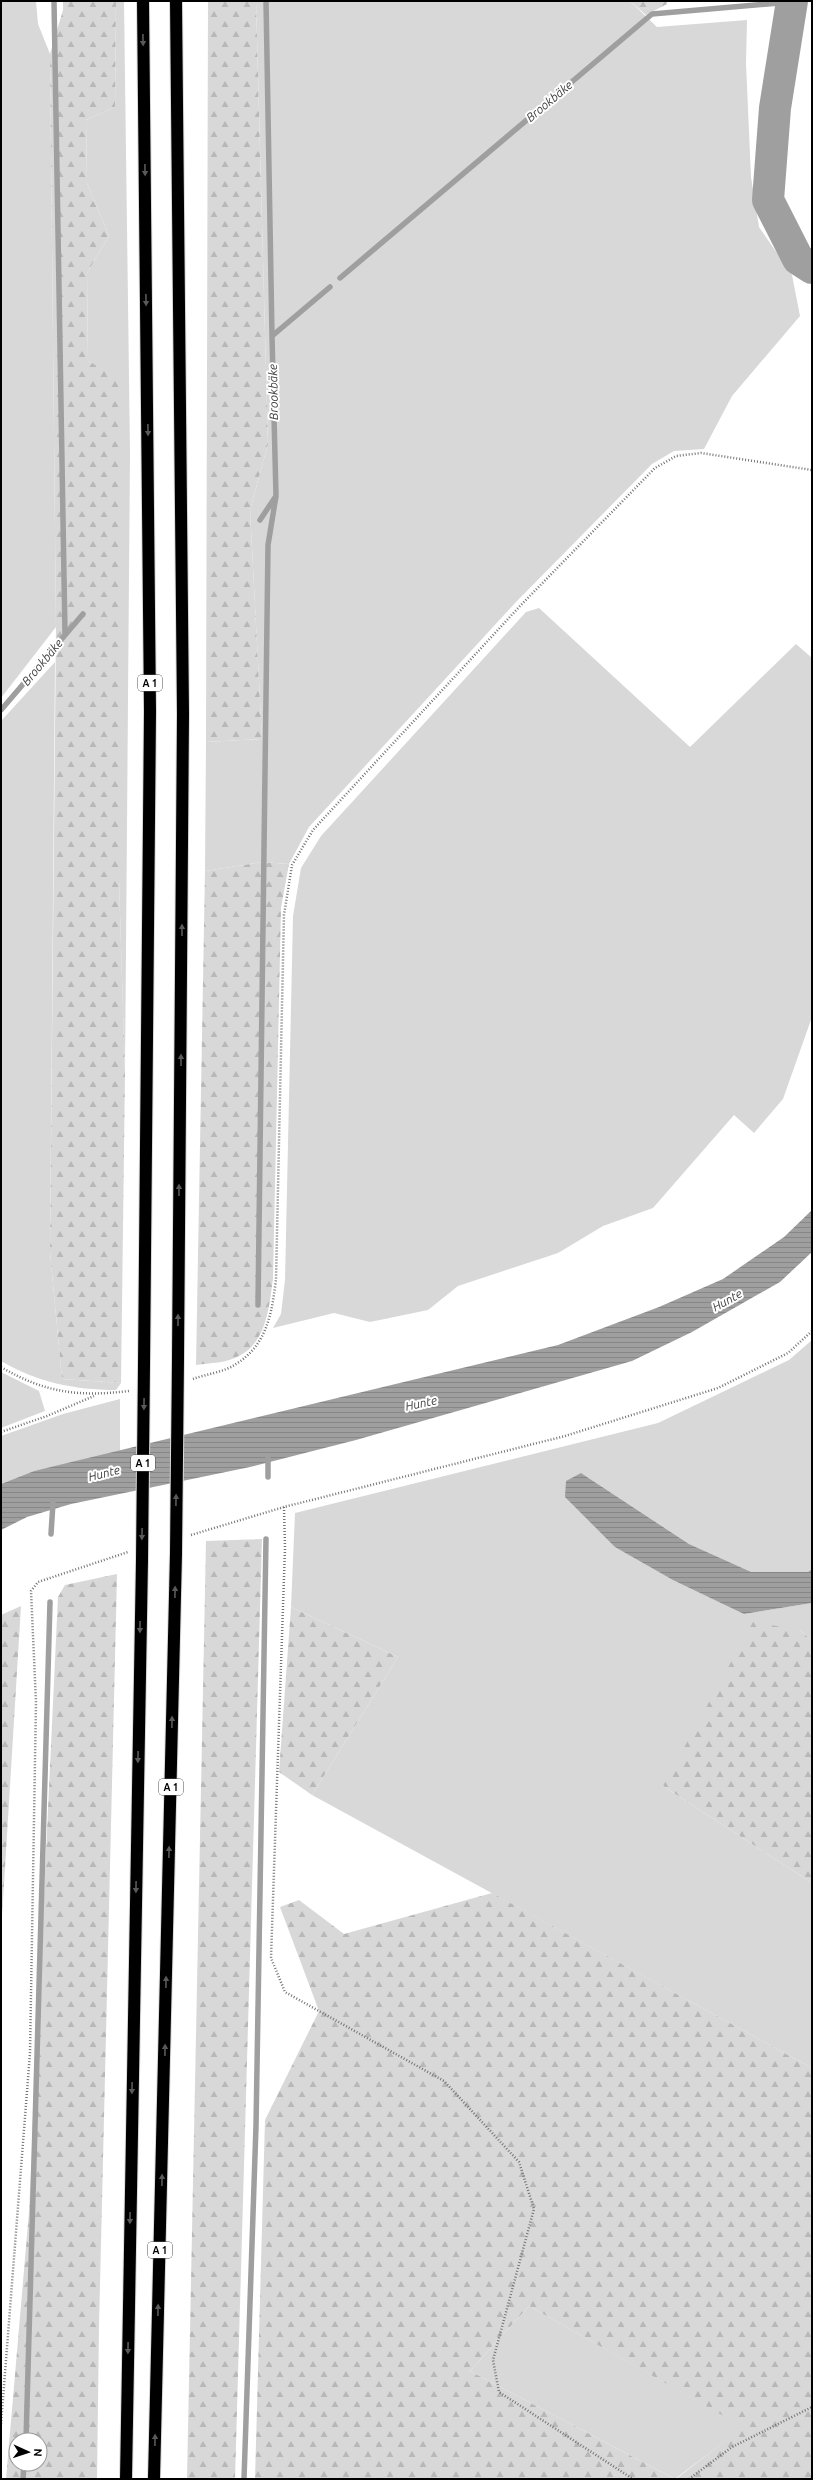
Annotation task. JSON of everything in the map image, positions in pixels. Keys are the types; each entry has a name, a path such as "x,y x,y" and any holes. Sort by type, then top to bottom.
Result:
{"highway":[{"name":"A 1","path":"126,2479 142,1560 150,711 143,1"},
{"name":"A 1","path":"154,2479 176,1553 178,1359 183,714 176,1"}],"path":[{"path":"192,1379 236,1365 256,1348 271,1318 276,1279 284,915 292,865 313,830 520,606 655,468 676,456 701,453 812,470"},
{"path":"214,1529 284,1507 565,1436 718,1388 788,1353 812,1331"},
{"path":"1,1367 19,1378 42,1386 95,1395 136,1390"},
{"path":"1,1432 47,1416 95,1395"},
{"path":"284,1507 285,1548 271,1958 285,1992 444,2081 519,2162 534,2208 493,2360 499,2392 633,2479"},
{"path":"1,2424 30,2053 36,1702 31,1591 38,1582 110,1557"},
{"path":"689,2479 732,2447 812,2407"}],"green space":[{"path":"1,1 36,1 38,24 50,54 56,627 1,698"},
{"path":"63,1 116,1 115,107 86,120 87,183 109,236 87,273 88,361 119,377 119,881 125,1073 121,1383 62,1379 50,1252 56,627 50,54 63,10"},
{"path":"116,1 124,1 130,453 125,1073 119,881 119,378 88,361 87,273 109,236 87,183 86,120 115,107"},
{"path":"208,1 256,1 268,444 250,510 262,739 206,742"},
{"path":"256,1 630,1 657,27 747,20 746,63 751,177 759,227 792,275 800,316 732,396 704,449 674,451 652,464 516,602 309,827 289,864 262,862 205,871 206,742 262,739 250,510 268,444"},
{"path":"630,1 667,1 667,4 646,15"},
{"path":"539,608 690,747 796,644 812,658 812,1017 783,1099 754,1133 734,1115 653,1208 603,1226 558,1253 458,1286 428,1310 370,1322 334,1313 273,1328 281,1314 285,1280 293,916 301,868 321,836 526,612"},
{"path":"55,662 50,1252 62,1379 121,1383 116,1390 100,1390 56,1383 28,1374 1,1361 1,721"},
{"path":"262,862 289,864 281,908 273,1279 268,1312 261,1333 256,1342 239,1356 229,1360 196,1365 205,871"},
{"path":"812,1340 812,1569 808,1572 751,1573 689,1544 581,1473 744,1614 812,1603 812,1641 800,1630 663,1786 812,1883 812,2068 312,1795 398,1657 291,1607 295,1513 658,1423 789,1360"},
{"path":"1,1372 39,1391 45,1411 1,1428"},
{"path":"120,1399 120,1452 34,1471 1,1484 1,1436 63,1414"},
{"path":"262,1539 235,2479 187,2479 206,1541"},
{"path":"117,1574 99,2327 97,2479 6,2479 8,2456 8,2472 48,2472 48,2432 10,2432 29,2212 58,1597 65,1585"},
{"path":"21,1606 1,1933 1,1615"},
{"path":"291,1607 398,1657 312,1795 279,1772"},
{"path":"753,1622 800,1630 812,1641 812,1883 663,1786"},
{"path":"492,1893 812,2068 812,2479 676,2479 743,2427 529,2306 470,2371 675,2479 255,2479 265,2120 319,2011 280,1907 299,1900 344,1934"},
{"path":"529,2306 744,2427 675,2479 470,2371"}],"water":[{"name":"Hunte","path":"812,1210 812,1252 780,1282 692,1332 632,1361 356,1440 250,1467 71,1504 27,1517 1,1530 1,1484 34,1471 558,1345 659,1307 723,1279 784,1237"},
{"path":"581,1473 689,1544 751,1572 808,1572 812,1569 812,1603 744,1614 673,1580 615,1547 565,1497 566,1481"}],"waterway":[{"path":"54,1 65,634"},
{"path":"266,1 272,336"},
{"name":"Brookbäke","path":"792,1 775,108 768,200 798,259 812,268"},
{"name":"Brookbäke","path":"340,278 652,14 791,2"},
{"name":"Brookbäke","path":"260,520 276,496 272,336 330,287"},
{"path":"258,1305 268,545 276,496"},
{"name":"Brookbäke","path":"1,710 83,614"},
{"path":"268,1456 268,1477"},
{"path":"51,1534 53,1503"},
{"path":"244,2479 256,2126 266,1539"},
{"path":"26,2432 50,1602"},
{"path":"23,2472 23,2479"}]}
